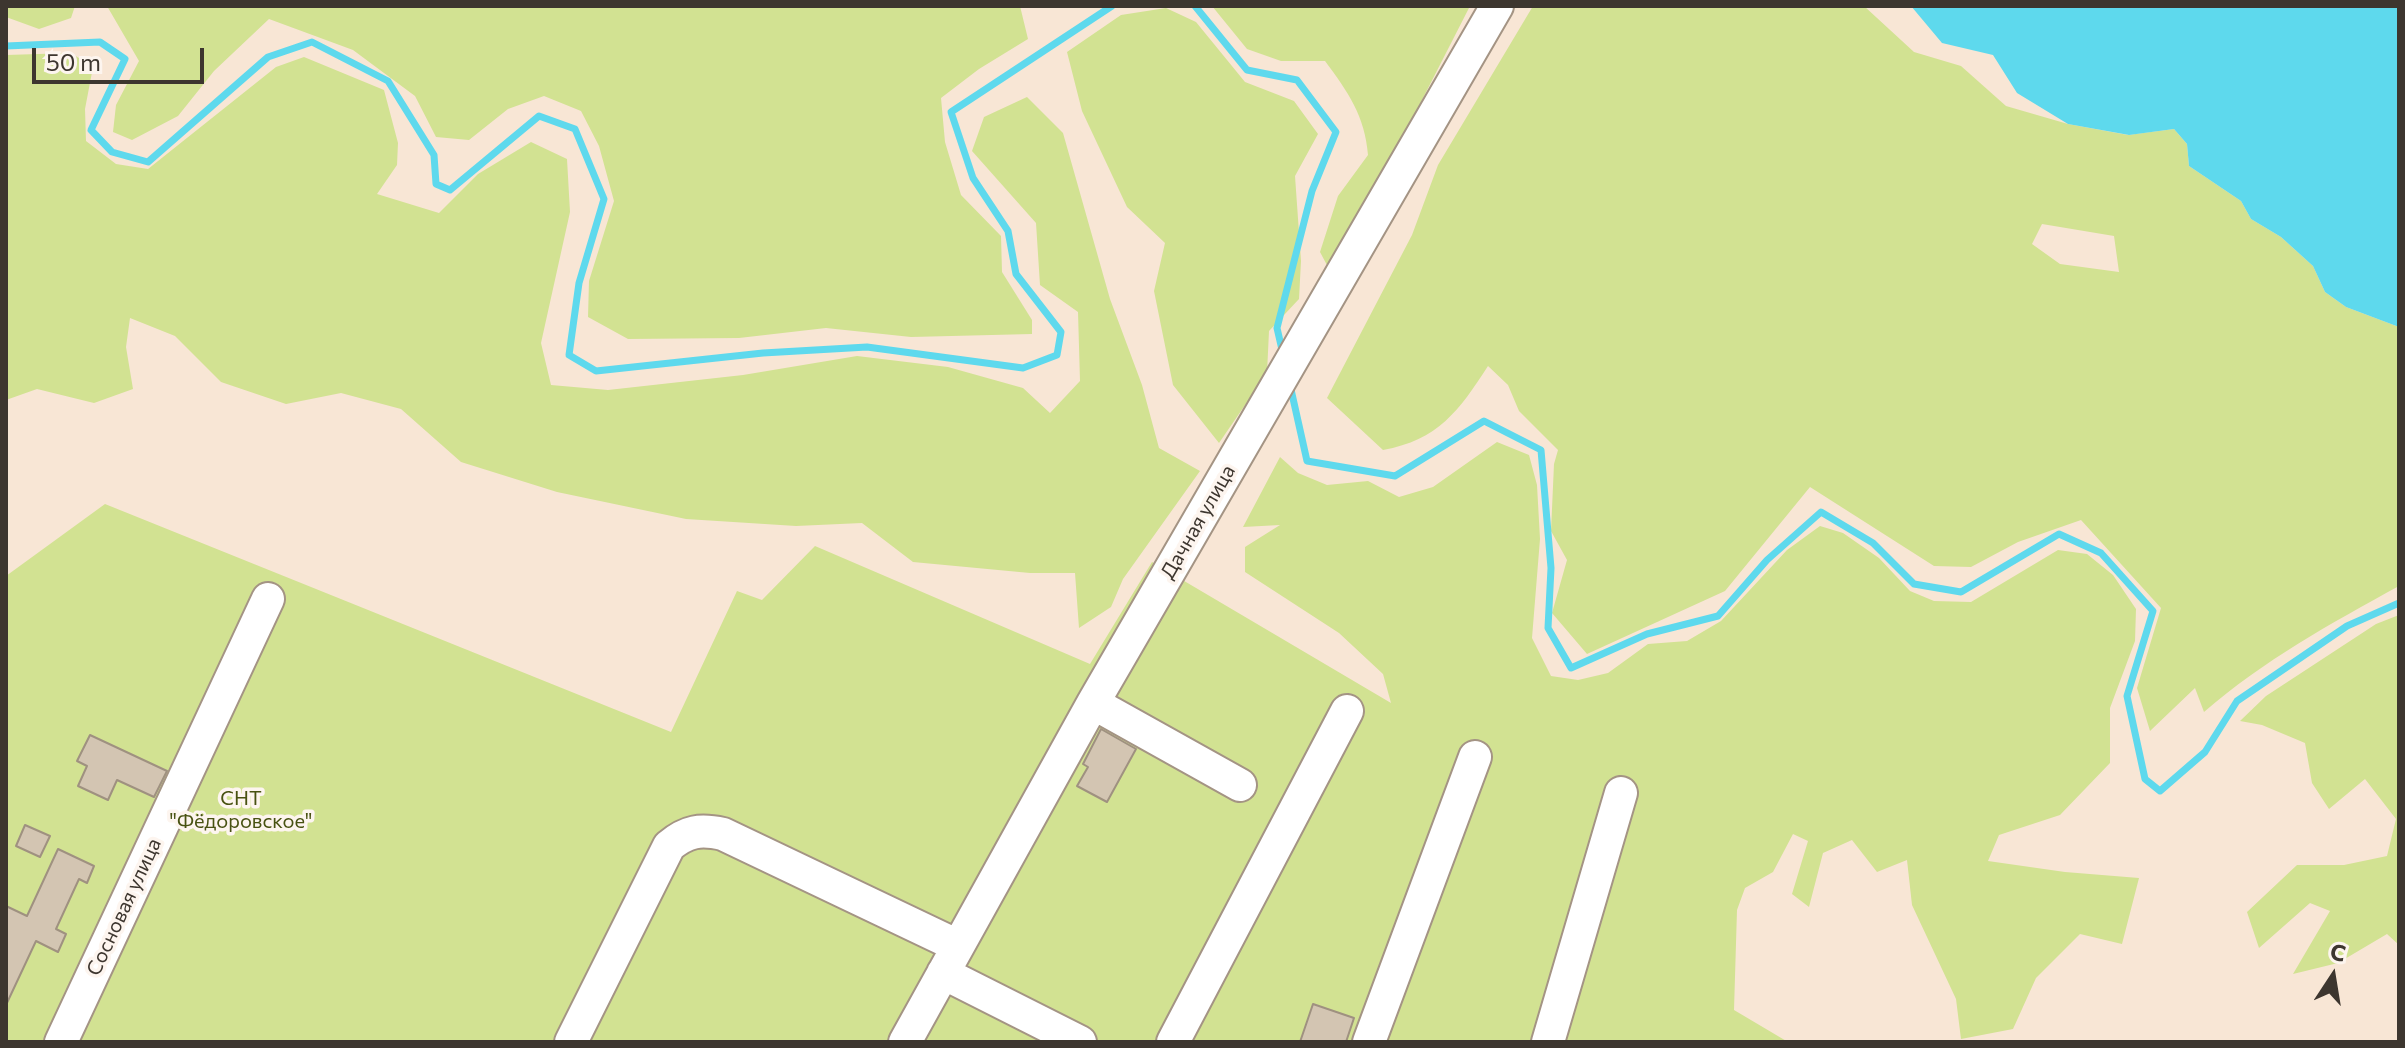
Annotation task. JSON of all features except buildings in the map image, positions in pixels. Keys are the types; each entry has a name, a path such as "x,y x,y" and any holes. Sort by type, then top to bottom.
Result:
{"street":[{"name":"Дачная улица","path":"905,1042 1093,703 1497,6"},
{"name":"Сосновая улица","path":"61,1042 268,599"},
{"path":"1093,703 1240,785"},
{"path":"1173,1042 1347,711"},
{"path":"1369,1042 1475,757"},
{"path":"1548,1042 1621,793"},
{"path":"571,1042 669,846 682,836 701,829 723,834 951,959 1080,1042"}],"green space":[{"path":"6,6 75,6 71,18 39,29 6,17"},
{"path":"107,6 1020,6 1028,39 979,69 941,98 945,142 961,195 1001,236 1002,272 1032,320 1032,334 911,337 826,328 739,338 628,339 588,317 589,281 614,201 599,146 581,111 544,96 508,109 469,140 436,137 415,96 353,50 269,19 214,71 178,116 132,140 113,132 116,105 139,61"},
{"path":"1212,6 1470,6 1400,143 1328,267 1320,252 1338,196 1368,155 1359,116 1325,61 1281,61 1247,49"},
{"path":"1533,6 1864,6 1914,52 1961,66 2006,106 2068,124 2128,135 2174,129 2187,144 2189,166 2241,201 2251,219 2281,237 2313,266 2325,292 2346,307 2399,327 2399,586 2274,659 2204,712 2195,688 2150,731 2137,688 2161,608 2081,520 2018,542 1971,567 1934,566 1810,487 1725,591 1587,654 1552,613 1567,560 1551,531 1554,464 1558,450 1519,411 1508,385 1488,366 1457,410 1433,431 1419,439 1383,450 1327,398 1412,235 1438,165","holes":["2042,224 2114,236 2119,272 2060,264 2032,244"]},
{"path":"1166,8 1196,22 1245,82 1294,101 1318,134 1295,176 1301,261 1299,299 1269,331 1267,373 1219,443 1173,385 1154,291 1165,243 1127,207 1082,111 1067,52 1121,15"},
{"path":"71,53 93,67 85,109 86,141 116,164 148,169 276,67 304,57 384,90 398,143 397,165 377,194 439,213 478,174 531,142 567,159 570,212 541,343 551,385 608,390 743,375 857,356 948,367 1023,388 1050,413 1080,381 1078,312 1040,285 1036,223 972,151 984,117 1027,97 1063,133 1110,299 1142,385 1159,448 1200,471 1123,579 1111,607 1079,628 1075,573 1030,573 913,562 862,523 796,526 686,519 557,492 461,462 401,409 341,393 286,404 221,382 175,336 130,318 126,347 133,389 94,403 37,389 6,400 6,55"},
{"name":"СНТ \"Фёдоровское\"","path":"1497,442 1529,455 1537,485 1540,539 1532,638 1551,676 1578,680 1608,673 1648,644 1687,641 1721,621 1787,550 1820,526 1843,533 1879,558 1910,591 1934,601 1971,602 2058,550 2087,554 2113,575 2136,609 2135,641 2110,708 2110,763 2060,815 1999,835 1988,861 2139,878 2122,944 2080,934 2036,978 2013,1029 1961,1039 1956,999 1912,905 1907,860 1877,872 1852,840 1823,853 1809,907 1792,894 1808,841 1793,834 1773,872 1745,888 1737,910 1734,1010 1788,1042 6,1042 6,576 105,504 671,732 737,591 762,600 815,546 1090,664 1152,562 1391,703 1383,674 1339,633 1245,572 1245,547 1280,525 1243,527 1280,457 1298,473 1327,485 1368,481 1399,497 1433,487"},
{"path":"2399,615 2399,945 2387,934 2338,963 2293,974 2330,911 2310,903 2259,948 2247,912 2297,865 2344,865 2387,856 2396,819 2365,779 2329,809 2312,783 2305,743 2262,725 2240,721 2266,696 2376,624"}],"water":[{"path":"1911,6 2399,6 2399,327 2346,307 2325,292 2313,266 2281,237 2251,219 2241,201 2189,166 2187,144 2174,129 2129,135 2068,124 2017,93 1993,55 1942,43"}],"waterway":[{"path":"6,46 100,42 125,59 91,130 112,152 148,162 268,57 312,42 388,81 434,155 436,184 450,190 539,116 575,129 604,199 579,283 569,355 596,371 763,353 867,347 1023,368 1057,355 1061,332 1016,274 1008,231 973,178 951,112 1112,6"},
{"path":"1195,6 1247,70 1297,80 1336,132 1312,191 1277,328 1283,354"},
{"path":"1290,385 1307,461 1395,476 1484,421 1541,450 1551,568 1548,628 1571,668 1647,634 1718,616 1767,560 1821,512 1873,543 1914,584 1961,592 2059,534 2101,553 2153,611 2127,696 2145,779 2160,791 2205,752 2237,701 2347,626 2399,603"}]}
